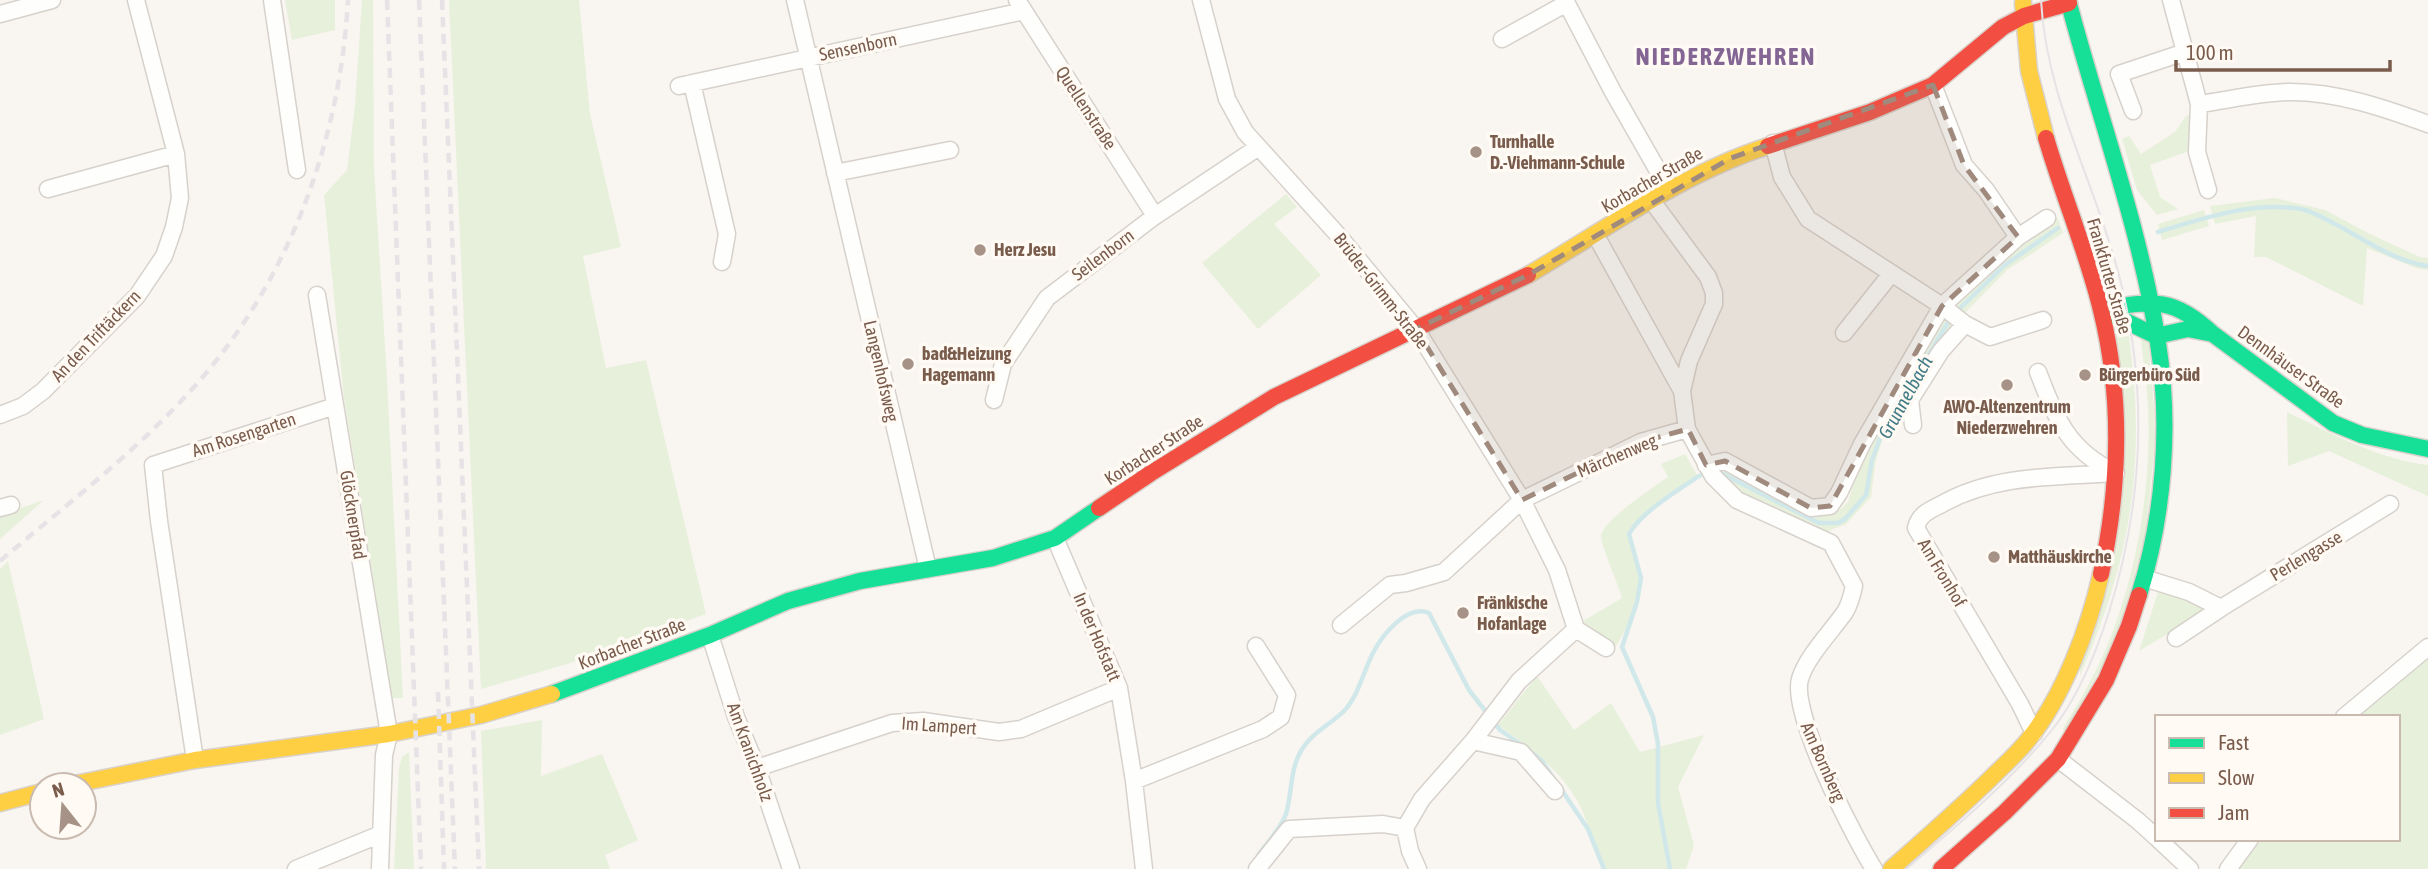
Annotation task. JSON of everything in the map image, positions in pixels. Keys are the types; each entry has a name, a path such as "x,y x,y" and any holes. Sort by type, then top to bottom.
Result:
{"street":[{"path":"0,14 52,0"},
{"name":"An den Triftäckern","path":"0,415 23,406 43,391 136,296 164,256 174,226 180,198 176,154 136,0"},
{"path":"272,0 297,170"},
{"name":"Langenhofsweg","path":"795,0 928,569"},
{"name":"Brüder-Grimm-Straße","path":"1202,0 1227,99 1244,132 1338,235 1416,329 1522,500 1557,570 1576,629"},
{"path":"2171,0 2199,104 2197,152 2208,190"},
{"path":"1502,39 1566,1 1613,92 1669,190"},
{"name":"Korbacher Straße","path":"98,779 195,760 389,734 481,716 539,698 710,635 788,601 859,581 993,558 1055,538 1151,473 1274,397 1528,275 1669,190 1731,158 1870,112 1933,85 2024,8 2068,1"},
{"name":"Frankfurter Straße","path":"1941,869 2005,812 2058,759 2097,698 2123,644 2153,539 2162,444 2162,373 2151,303 2133,226 2068,1"},
{"name":"Sensenborn","path":"722,262 727,234 686,85 1020,5"},
{"name":"Quellenstraße","path":"1020,5 1155,216"},
{"name":"Frankfurter Straße","path":"1891,869 1965,804 2034,733 2056,698 2086,626 2110,534 2116,472 2113,375 2101,309 2038,108 2029,70 2024,8"},
{"path":"2133,111 2119,74 2185,52"},
{"path":"1933,85 1964,165 1986,190 2018,237"},
{"path":"2199,104 2290,92 2354,99 2428,124"},
{"path":"1773,143 1782,177 1808,219 1891,274 1990,337 2043,320"},
{"name":"Seilenborn","path":"993,400 1003,364 1047,298 1155,216 1257,148"},
{"path":"835,173 950,150"},
{"path":"48,190 176,154"},
{"path":"1651,201 1708,277 1714,293 1714,304 1689,361 1682,391 1687,429 1709,470 1725,461 1811,508 1830,506 1839,493 1862,444 1944,307 2018,237 2047,218"},
{"path":"1600,243 1682,391"},
{"path":"1844,333 1891,274"},
{"name":"Glöcknerpfad","path":"317,295 389,734 384,755 380,869"},
{"name":"Dennhäuser Straße","path":"2101,309 2151,303 2169,303 2179,307 2199,319 2213,334 2333,423 2362,435 2428,449"},
{"path":"2101,309 2156,336"},
{"path":"1913,425 1910,400 1963,321"},
{"name":"Dennhäuser Straße","path":"2156,336 2188,329 2213,334"},
{"path":"2038,372 2056,419 2092,461 2116,472"},
{"name":"Am Rosengarten","path":"195,760 153,465 335,406"},
{"name":"Märchenweg","path":"1341,625 1390,584 1406,583 1444,572 1522,500 1641,442 1687,429"},
{"name":"Am Bornberg","path":"1709,470 1737,500 1831,543 1854,586 1847,609 1817,649 1800,680 1799,696 1802,718 1817,755 1874,869"},
{"name":"Am Fronhof","path":"2034,733 2020,704 1916,528 1918,521 1923,514 1964,492 1994,483 2116,472"},
{"name":"Perlengasse","path":"2176,638 2390,504"},
{"name":"In der Hofstatt","path":"1055,538 1119,688 1135,781 1144,869"},
{"path":"2144,578 2189,592 2221,608"},
{"path":"1418,869 1410,851 1405,828 1422,799 1525,674 1576,629 1606,648"},
{"name":"Am Kranichholz","path":"710,635 736,718 757,768 791,869"},
{"path":"1135,781 1263,729 1281,717 1287,695 1256,646"},
{"path":"2346,715 2428,647"},
{"name":"Im Lampert","path":"757,768 892,723 923,721 999,732 1021,729 1119,688"},
{"path":"2034,733 2044,748 2155,836"},
{"path":"1477,735 1521,752 1555,791"},
{"path":"0,803 28,796"},
{"path":"1257,869 1289,829 1383,824 1405,828"},
{"path":"296,869 382,834"},
{"path":"2160,841 2190,869"},
{"path":"2228,869 2249,841"}],"highlighted area":[{"path":"1933,85 1964,165 2018,237 1942,306 1830,506 1811,508 1725,461 1706,465 1688,429 1641,442 1522,500 1416,329 1528,275 1731,158"}],"green space":[{"path":"285,0 335,0 335,30 292,40"},
{"path":"362,0 373,0 374,169 403,698 392,698 344,398 324,195 347,170 355,105"},
{"path":"449,0 579,0 590,114 621,247 583,256 606,368 646,360 706,614 567,664 481,689"},
{"path":"2193,114 2192,150 2150,165 2160,197 2178,209 2157,215 2137,190 2122,139 2129,136 2141,154 2175,132 2186,116"},
{"path":"1286,194 1297,207 1274,224 1321,275 1258,329 1202,263"},
{"path":"2275,198 2325,210 2370,234 2420,257 2428,258 2428,270 2416,268 2367,248 2363,306 2266,257 2254,257 2256,216 2215,224 2210,206"},
{"path":"2204,210 2209,226 2162,240 2158,224"},
{"path":"2057,217 2063,233 2007,270 1960,318 1920,372 1884,434 1875,464 1871,497 1846,524 1826,532 1796,520 1768,508 1742,492 1717,471 1718,465 1825,516 1836,513 1848,502 1864,447 1942,306 2006,253"},
{"path":"2119,328 2128,330 2134,377 2136,422 2131,507 2112,590 2080,676 2080,661 2105,591 2116,335"},
{"path":"2141,338 2148,339 2155,444 2145,538 2115,643 2065,732 2065,725 2112,635 2138,538 2144,505 2149,439"},
{"path":"2287,412 2373,451 2428,465 2428,496 2329,451 2288,466"},
{"path":"1685,454 1698,477 1654,508 1633,527 1631,546 1641,574 1636,606 1616,646 1605,644 1583,621 1622,598 1601,535 1604,528 1620,512 1668,477 1661,464"},
{"path":"44,500 0,539 0,515"},
{"path":"8,561 44,719 0,735 0,569"},
{"path":"2159,589 2201,604 2202,613 2139,651"},
{"path":"2428,655 2428,869 2234,869 2255,841 2400,841 2400,715 2357,715"},
{"path":"1537,676 1574,730 1611,703 1640,752 1704,735 1678,787 1694,845 1686,869 1604,869 1574,795 1534,752 1498,725"},
{"path":"542,720 541,776 602,754 638,840 605,855 610,869 486,869 481,731"},
{"path":"409,752 414,869 394,869 399,768 402,757"}],"waterway":[{"name":"Grunnelbach","path":"2158,232 2211,216 2247,209 2301,209 2310,211 2392,255 2428,266"},
{"name":"Grunnelbach","path":"1956,312 2005,265 2058,228"},
{"name":"Grunnelbach","path":"1910,386 1950,319"},
{"name":"Grunnelbach","path":"1715,473 1721,473 1819,523 1838,523 1845,519 1866,495 1872,460 1880,438 1905,394"},
{"name":"Grunnelbach","path":"1670,869 1658,803 1658,744 1653,717 1622,647 1637,602 1641,578 1629,534 1635,525 1662,501 1702,474 1707,474"},
{"name":"Grunnelbach","path":"1259,854 1278,830 1286,814 1295,766 1301,751 1310,739 1349,705 1382,638 1396,623 1412,613 1429,613 1469,690 1500,730 1523,746"},
{"name":"Grunnelbach","path":"1530,751 1542,761 1554,779"},
{"name":"Grunnelbach","path":"1561,789 1588,829 1604,869"}],"tram line":[{"path":"1906,869 2006,780 2042,742 2067,709 2088,669 2104,626 2129,530 2138,446 2138,404 2129,321 2110,244 2073,141 2052,72 2041,0"}],"railway":[{"path":"0,561 100,477 172,411 228,346 257,302 304,207 321,157 343,53 348,0"},
{"path":"387,0 421,869"},
{"path":"419,0 455,869"},
{"path":"442,0 479,869"},
{"path":"438,692 444,869"}],"traffic: fast":[{"path":"2068,0 2141,256 2162,374 2163,470 2154,534 2139,595"},
{"path":"2101,309 2149,303 2174,307 2199,322 2333,423 2362,435 2428,449"},
{"path":"2101,309 2156,336 2188,329 2213,334"},
{"path":"552,694 710,635 788,601 860,581 993,558 1055,538 1099,508"}],"traffic: slow":[{"path":"2023,3 2029,71 2046,138"},
{"path":"1528,275 1674,187 1768,146"},
{"path":"1891,869 2010,760 2041,723 2063,683 2082,639 2101,574"},
{"path":"98,779 195,760 389,734 481,715 552,694"},
{"path":"0,803 28,796"}],"traffic: jam":[{"path":"1768,146 1870,112 1933,85 2003,27 2024,16 2069,3"},
{"path":"2046,138 2095,288 2113,376 2116,409 2115,475 2101,574"},
{"path":"1099,508 1274,397 1528,275"},
{"path":"1941,869 2005,812 2058,759 2106,680 2139,595"}],"place":[{"name":"Turnhalle D.-Viehmann-Schule","path":"1476,152"},
{"name":"Herz Jesu","path":"980,250"},
{"name":"bad&Heizung Hagemann","path":"908,364"},
{"name":"Bürgerbüro Süd","path":"2085,375"},
{"name":"AWO-Altenzentrum Niederzwehren","path":"2007,385"},
{"name":"Matthäuskirche","path":"1994,557"},
{"name":"Fränkische Hofanlage","path":"1463,613"}],"district":[{"name":"NIEDERZWEHREN","path":"1726,57"}]}
